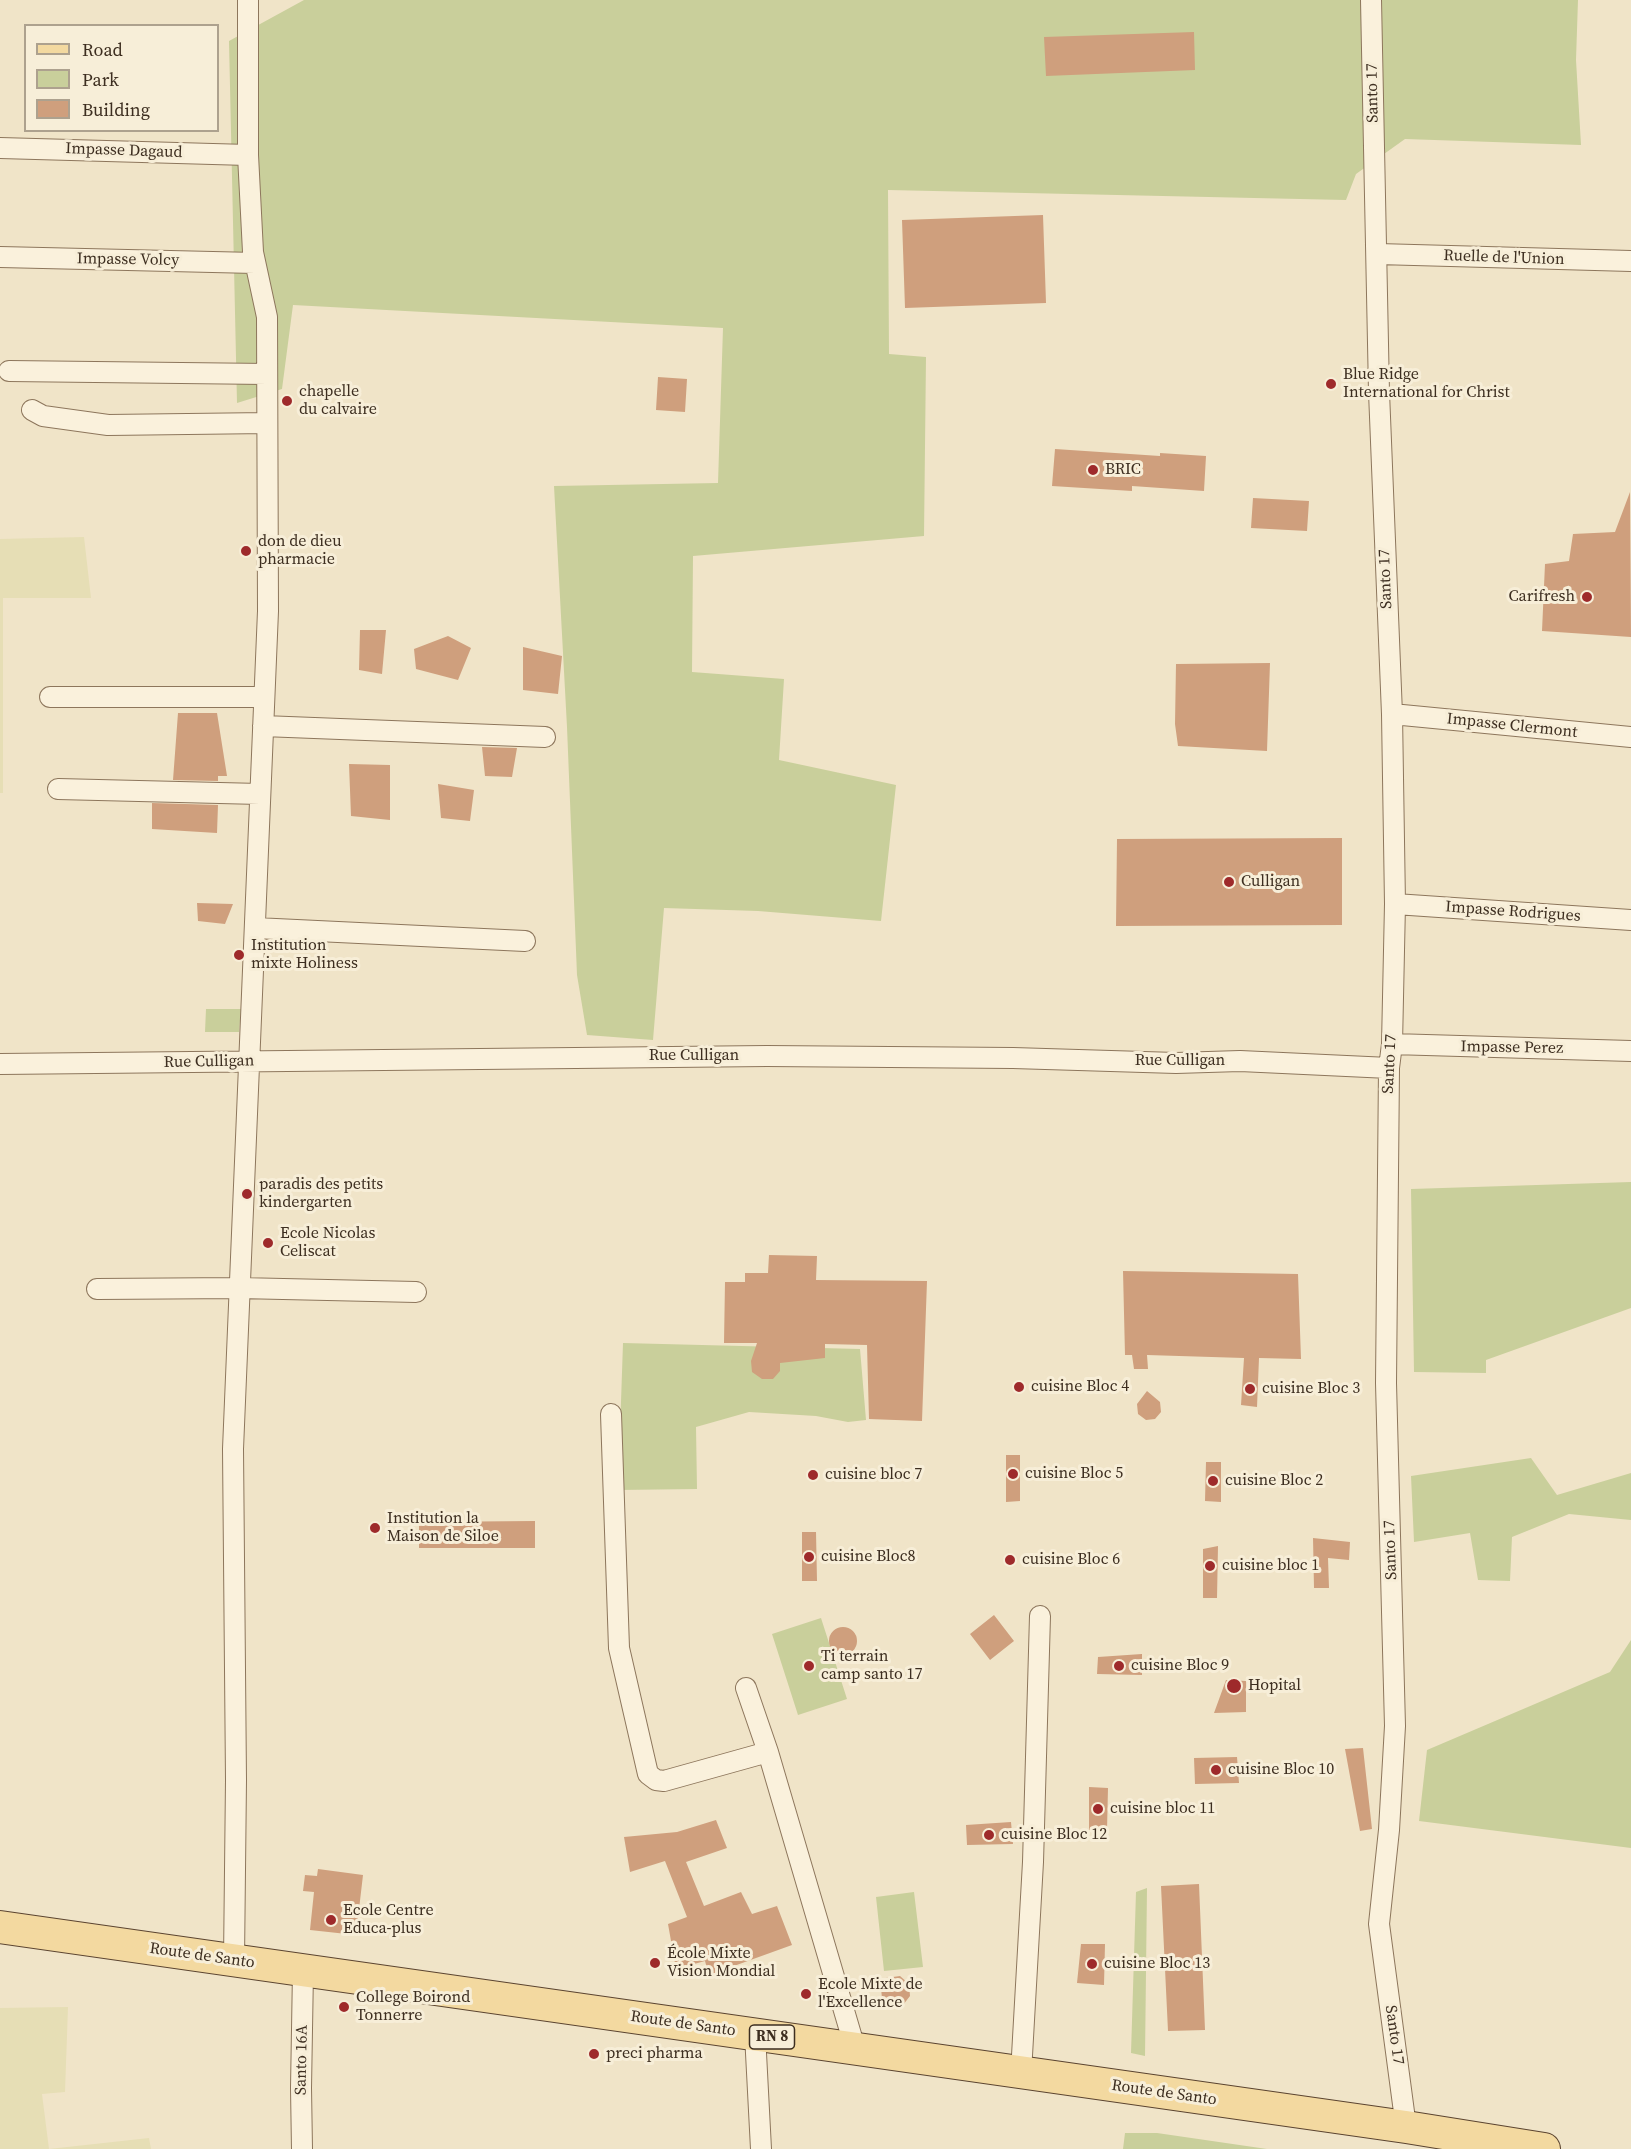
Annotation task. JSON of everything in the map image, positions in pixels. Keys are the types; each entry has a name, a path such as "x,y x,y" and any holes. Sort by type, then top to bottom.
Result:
{"main road":[{"name":"Route de Santo","path":"0,1927 1407,2127 1544,2149"}],"street":[{"path":"234,1960 236,1780 233,1449 268,611 267,318 255,263 248,155 248,0"},
{"name":"Santo 17","path":"1371,0 1378,254 1379,392 1392,714 1395,904 1392,1044 1389,1068 1386,1383 1395,1726 1389,1830 1379,1924 1407,2127"},
{"name":"Impasse Dagaud","path":"0,148 248,155"},
{"name":"Ruelle de l'Union","path":"1378,254 1631,261"},
{"name":"Impasse Volcy","path":"0,257 255,263"},
{"path":"9,371 267,374"},
{"path":"32,410 43,416 108,425 267,423"},
{"path":"50,697 264,697"},
{"name":"Impasse Clermont","path":"1392,714 1631,737"},
{"path":"263,726 545,737"},
{"path":"58,789 260,794"},
{"name":"Impasse Rodrigues","path":"1395,904 1631,920"},
{"path":"255,928 525,941"},
{"name":"Impasse Perez","path":"1392,1044 1631,1051"},
{"name":"Rue Culligan","path":"0,1064 767,1056 1013,1058 1176,1063 1240,1061 1389,1068"},
{"path":"97,1289 239,1288 416,1292"},
{"path":"611,1414 619,1648 648,1774 656,1780 664,1781 768,1752"},
{"path":"1021,2073 1033,1862 1040,1616"},
{"path":"747,1688 855,2048"},
{"name":"Santo 16A","path":"302,2149 303,1971"},
{"path":"755,2034 761,2149"}],"shaded area":[{"path":"84,537 91,598 3,598 3,793 0,793 0,539"},
{"path":"68,2007 65,2092 42,2094 49,2149 0,2149 0,2008"},
{"path":"149,2138 151,2149 49,2149"}],"green space":[{"path":"304,0 1578,0 1576,60 1581,145 1405,139 1356,174 1346,200 888,190 889,354 926,357 924,536 693,556 692,672 784,679 779,760 896,785 881,921 758,911 664,908 653,1040 587,1035 577,975 554,486 718,483 723,328 293,305 282,389 237,403 229,41"},
{"path":"206,1009 241,1009 239,1032 205,1032"},
{"path":"1631,1182 1631,1308 1486,1360 1486,1373 1414,1372 1411,1189"},
{"path":"623,1343 860,1349 866,1420 848,1422 816,1416 749,1412 696,1427 697,1489 618,1490"},
{"path":"1531,1458 1557,1495 1631,1473 1631,1520 1569,1514 1512,1537 1510,1581 1478,1580 1470,1533 1414,1542 1411,1476"},
{"name":"Ti terrain camp santo 17","path":"821,1618 847,1699 798,1715 772,1634"},
{"path":"1631,1640 1631,1848 1419,1821 1427,1750 1610,1672"},
{"path":"1147,1888 1145,2056 1131,2053 1136,1892"},
{"path":"914,1892 923,1967 884,1971 876,1897"},
{"path":"1125,2133 1157,2133 1267,2149 1123,2149"}],"building":[{"path":"1194,32 1195,70 1046,76 1044,37"},
{"path":"1043,215 1046,303 905,308 902,220"},
{"path":"658,377 687,379 685,412 656,410"},
{"path":"1055,449 1160,456 1160,453 1206,456 1204,491 1132,486 1132,491 1052,486"},
{"name":"Carifresh","path":"1630,492 1631,637 1542,631 1545,564 1569,561 1573,534 1615,532"},
{"path":"1253,498 1309,501 1307,531 1251,528"},
{"path":"360,630 386,630 382,674 359,670"},
{"path":"448,636 471,648 458,680 416,669 414,649"},
{"path":"523,647 562,656 558,694 523,690"},
{"path":"1270,663 1267,751 1178,746 1175,724 1176,664"},
{"path":"178,713 217,713 227,776 218,776 218,781 173,780"},
{"path":"482,747 517,748 512,777 485,776"},
{"path":"349,764 390,765 390,820 351,816"},
{"path":"438,784 474,790 470,821 441,818"},
{"path":"152,803 218,805 217,833 152,829"},
{"name":"Culligan","path":"1342,838 1342,925 1116,926 1117,839"},
{"path":"197,903 233,904 225,924 198,921"},
{"path":"769,1255 817,1256 816,1280 927,1281 922,1421 869,1419 867,1345 825,1344 825,1358 780,1363 780,1371 773,1379 762,1379 752,1372 751,1361 757,1343 724,1343 725,1282 745,1282 745,1273 768,1273"},
{"path":"1123,1271 1298,1274 1301,1359 1259,1358 1257,1407 1241,1405 1244,1358 1147,1355 1148,1369 1134,1369 1132,1355 1125,1355"},
{"path":"1147,1391 1160,1402 1161,1412 1155,1419 1146,1420 1138,1414 1137,1404"},
{"name":"cuisine Bloc 5","path":"1006,1455 1020,1455 1020,1501 1006,1502"},
{"name":"cuisine Bloc 2","path":"1206,1462 1221,1462 1221,1502 1205,1501"},
{"path":"535,1521 535,1548 419,1548 419,1522"},
{"name":"cuisine Bloc8","path":"802,1532 816,1532 817,1581 802,1581"},
{"path":"1313,1538 1350,1542 1349,1560 1328,1558 1329,1588 1314,1588"},
{"name":"cuisine bloc 1","path":"1218,1546 1217,1598 1203,1598 1203,1549"},
{"path":"994,1615 1014,1641 990,1660 970,1634"},
{"path":"843,1627 853,1631 857,1641 853,1651 843,1655 833,1651 829,1641 833,1631"},
{"name":"cuisine Bloc 9","path":"1142,1654 1142,1675 1097,1674 1098,1657"},
{"path":"1226,1680 1246,1681 1246,1712 1214,1713"},
{"path":"1363,1748 1372,1829 1360,1831 1345,1749"},
{"name":"cuisine Bloc 10","path":"1237,1757 1239,1783 1195,1784 1194,1758"},
{"name":"cuisine bloc 11","path":"1089,1787 1108,1788 1107,1830 1089,1830"},
{"path":"716,1820 727,1848 686,1862 704,1906 741,1892 752,1914 777,1906 792,1945 709,1975 705,1961 676,1969 668,1924 687,1917 665,1861 630,1872 624,1837 677,1832"},
{"name":"cuisine Bloc 12","path":"1011,1822 1013,1844 967,1845 966,1825"},
{"path":"318,1869 363,1875 356,1935 310,1930 314,1892 303,1891 305,1875 317,1876"},
{"path":"1199,1884 1205,2030 1168,2031 1161,1886"},
{"name":"cuisine Bloc 13","path":"1081,1944 1105,1944 1104,1985 1077,1983"},
{"path":"900,1976 909,1984 910,1996 903,2005 892,2006 882,1999 881,1987 886,1978"}],"place":[{"name":"Blue Ridge International for Christ","path":"1331,384"},
{"name":"chapelle du calvaire","path":"287,401"},
{"name":"BRIC","path":"1093,470"},
{"name":"don de dieu pharmacie","path":"246,551"},
{"name":"Carifresh","path":"1587,597"},
{"name":"Culligan","path":"1229,882"},
{"name":"Institution mixte Holiness","path":"239,955"},
{"name":"paradis des petits kindergarten","path":"247,1194"},
{"name":"Ecole Nicolas Celiscat","path":"268,1243"},
{"name":"cuisine Bloc 4","path":"1019,1387"},
{"name":"cuisine Bloc 3","path":"1250,1389"},
{"name":"cuisine Bloc 5","path":"1013,1474"},
{"name":"cuisine bloc 7","path":"813,1475"},
{"name":"cuisine Bloc 2","path":"1213,1481"},
{"name":"Institution la Maison de Siloe","path":"375,1528"},
{"name":"cuisine Bloc8","path":"809,1557"},
{"name":"cuisine Bloc 6","path":"1010,1560"},
{"name":"cuisine bloc 1","path":"1210,1566"},
{"name":"Ti terrain camp santo 17","path":"809,1666"},
{"name":"cuisine Bloc 9","path":"1119,1666"},
{"name":"Hopital","path":"1234,1686"},
{"name":"cuisine Bloc 10","path":"1216,1770"},
{"name":"cuisine bloc 11","path":"1098,1809"},
{"name":"cuisine Bloc 12","path":"989,1835"},
{"name":"Ecole Centre Educa-plus","path":"331,1920"},
{"name":"École Mixte Vision Mondial","path":"655,1963"},
{"name":"cuisine Bloc 13","path":"1092,1964"},
{"name":"Ecole Mixte de l'Excellence","path":"806,1994"},
{"name":"College Boirond Tonnerre","path":"344,2007"},
{"name":"preci pharma","path":"594,2054"}]}
